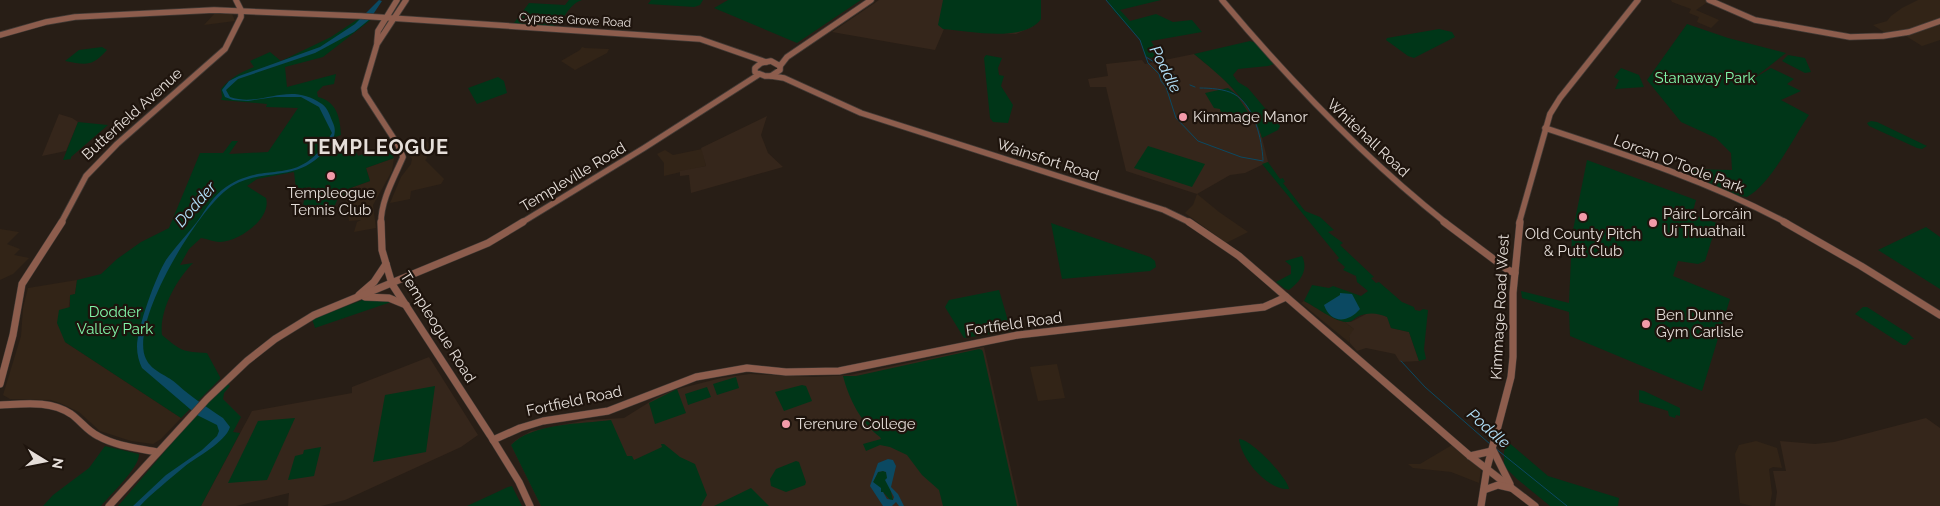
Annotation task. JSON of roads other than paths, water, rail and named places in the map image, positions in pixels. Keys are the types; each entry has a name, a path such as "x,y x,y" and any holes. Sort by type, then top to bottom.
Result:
{"main road":[{"name":"Templeogue Road","path":"397,0 378,31 377,44 366,80 365,94 398,145 403,157 382,205 382,250 392,284 493,440 530,506"},
{"name":"Templeogue Road","path":"377,44 406,0"},
{"path":"758,75 755,71 756,66 787,57 872,0"},
{"name":"Whitehall Road","path":"1222,0 1305,95 1365,155 1447,224 1508,270 1515,273"},
{"name":"Kimmage Road West","path":"1481,506 1487,468 1511,377 1518,228 1545,128 1552,110 1560,98 1638,0"},
{"path":"1708,0 1755,20 1837,36 1864,38 1932,26 1940,22"},
{"path":"0,35 46,22 75,17 214,10 233,2 241,11"},
{"path":"378,17 392,8"},
{"name":"Cypress Grove Road","path":"214,10 378,17 700,39 724,45 751,59 769,62"},
{"name":"Butterfield Avenue","path":"0,384 22,284 70,210 86,176 117,144 224,51 240,21 241,11"},
{"path":"771,76 780,68 787,57"},
{"name":"Cypress Grove Road","path":"751,59 756,66"},
{"path":"769,62 780,68 784,78"},
{"name":"Wainsfort Road","path":"758,75 784,78 861,113 1180,216 1220,241 1286,296"},
{"name":"Templeville Road","path":"109,506 190,416 247,361 275,339 314,316 488,243 644,148 758,75"},
{"name":"Lorcan O'Toole Park","path":"1545,128 1697,181 1756,208 1826,245 1940,315"},
{"path":"356,298 370,286 386,264"},
{"path":"1286,296 1470,456 1535,506"},
{"name":"Fortfield Road","path":"493,440 520,428 543,421 608,411 681,382 721,372 747,368 786,372 839,371 1018,335 1264,307 1286,296"},
{"path":"356,298 388,298 406,306"},
{"path":"0,406 53,406 70,413 96,436 119,444 157,452"},
{"path":"1470,456 1493,447 1500,468 1513,488"},
{"path":"1484,490 1498,486 1513,488"}],"water":[{"path":"379,0 382,1 370,19 354,32 315,53 238,79 226,90 230,97 242,99 286,94 310,97 322,104 327,110 335,129 334,135 328,147 305,167 254,177 241,181 229,188 201,218 170,268 156,294 147,320 143,342 146,359 152,367 223,418 230,427 222,439 184,467 140,506 133,506 166,475 202,450 217,436 219,431 217,425 197,415 142,368 140,363 137,347 140,328 157,278 166,260 213,199 226,187 256,174 295,168 307,162 319,151 332,133 319,107 301,97 275,97 248,101 233,100 225,97 222,90 229,81 239,76 320,47 355,24"},
{"path":"1340,293 1352,294 1360,309 1345,319 1331,316 1324,305 1340,295"},
{"path":"888,459 893,460 896,466 891,487 898,494 904,506 899,506 896,502 892,506 883,506 870,486 878,463","holes":["878,472 886,472 887,478 885,480 894,497 893,500 887,499 883,492 881,492 881,488 873,482"]}],"waterway":[{"name":"Poddle","path":"1106,0 1140,40 1148,63 1159,74 1161,81 1166,87 1176,118 1198,141 1241,157 1263,161"},
{"path":"1146,57 1176,76"},
{"path":"1190,85 1195,87"},
{"path":"1200,88 1226,91 1241,99 1256,123 1263,160"},
{"name":"Poddle","path":"1401,361 1425,387 1490,444"},
{"name":"Poddle","path":"1495,448 1567,506"}],"place":[{"name":"Kimmage Manor","path":"1183,117"},
{"name":"Templeogue Tennis Club","path":"331,176"},
{"name":"Old County Pitch & Putt Club","path":"1583,217"},
{"name":"Páirc Lorcáin Uí Thuathail","path":"1653,223"},
{"name":"Ben Dunne Gym Carlisle","path":"1646,324"},
{"name":"Terenure College","path":"786,424"}],"district":[{"name":"TEMPLEOGUE","path":"377,147"}],"park label":[{"name":"Stanaway Park","path":"1705,78"},
{"name":"Dodder Valley Park","path":"115,320"}],"water label":[{"name":"Dodder","path":"195,204"}]}
